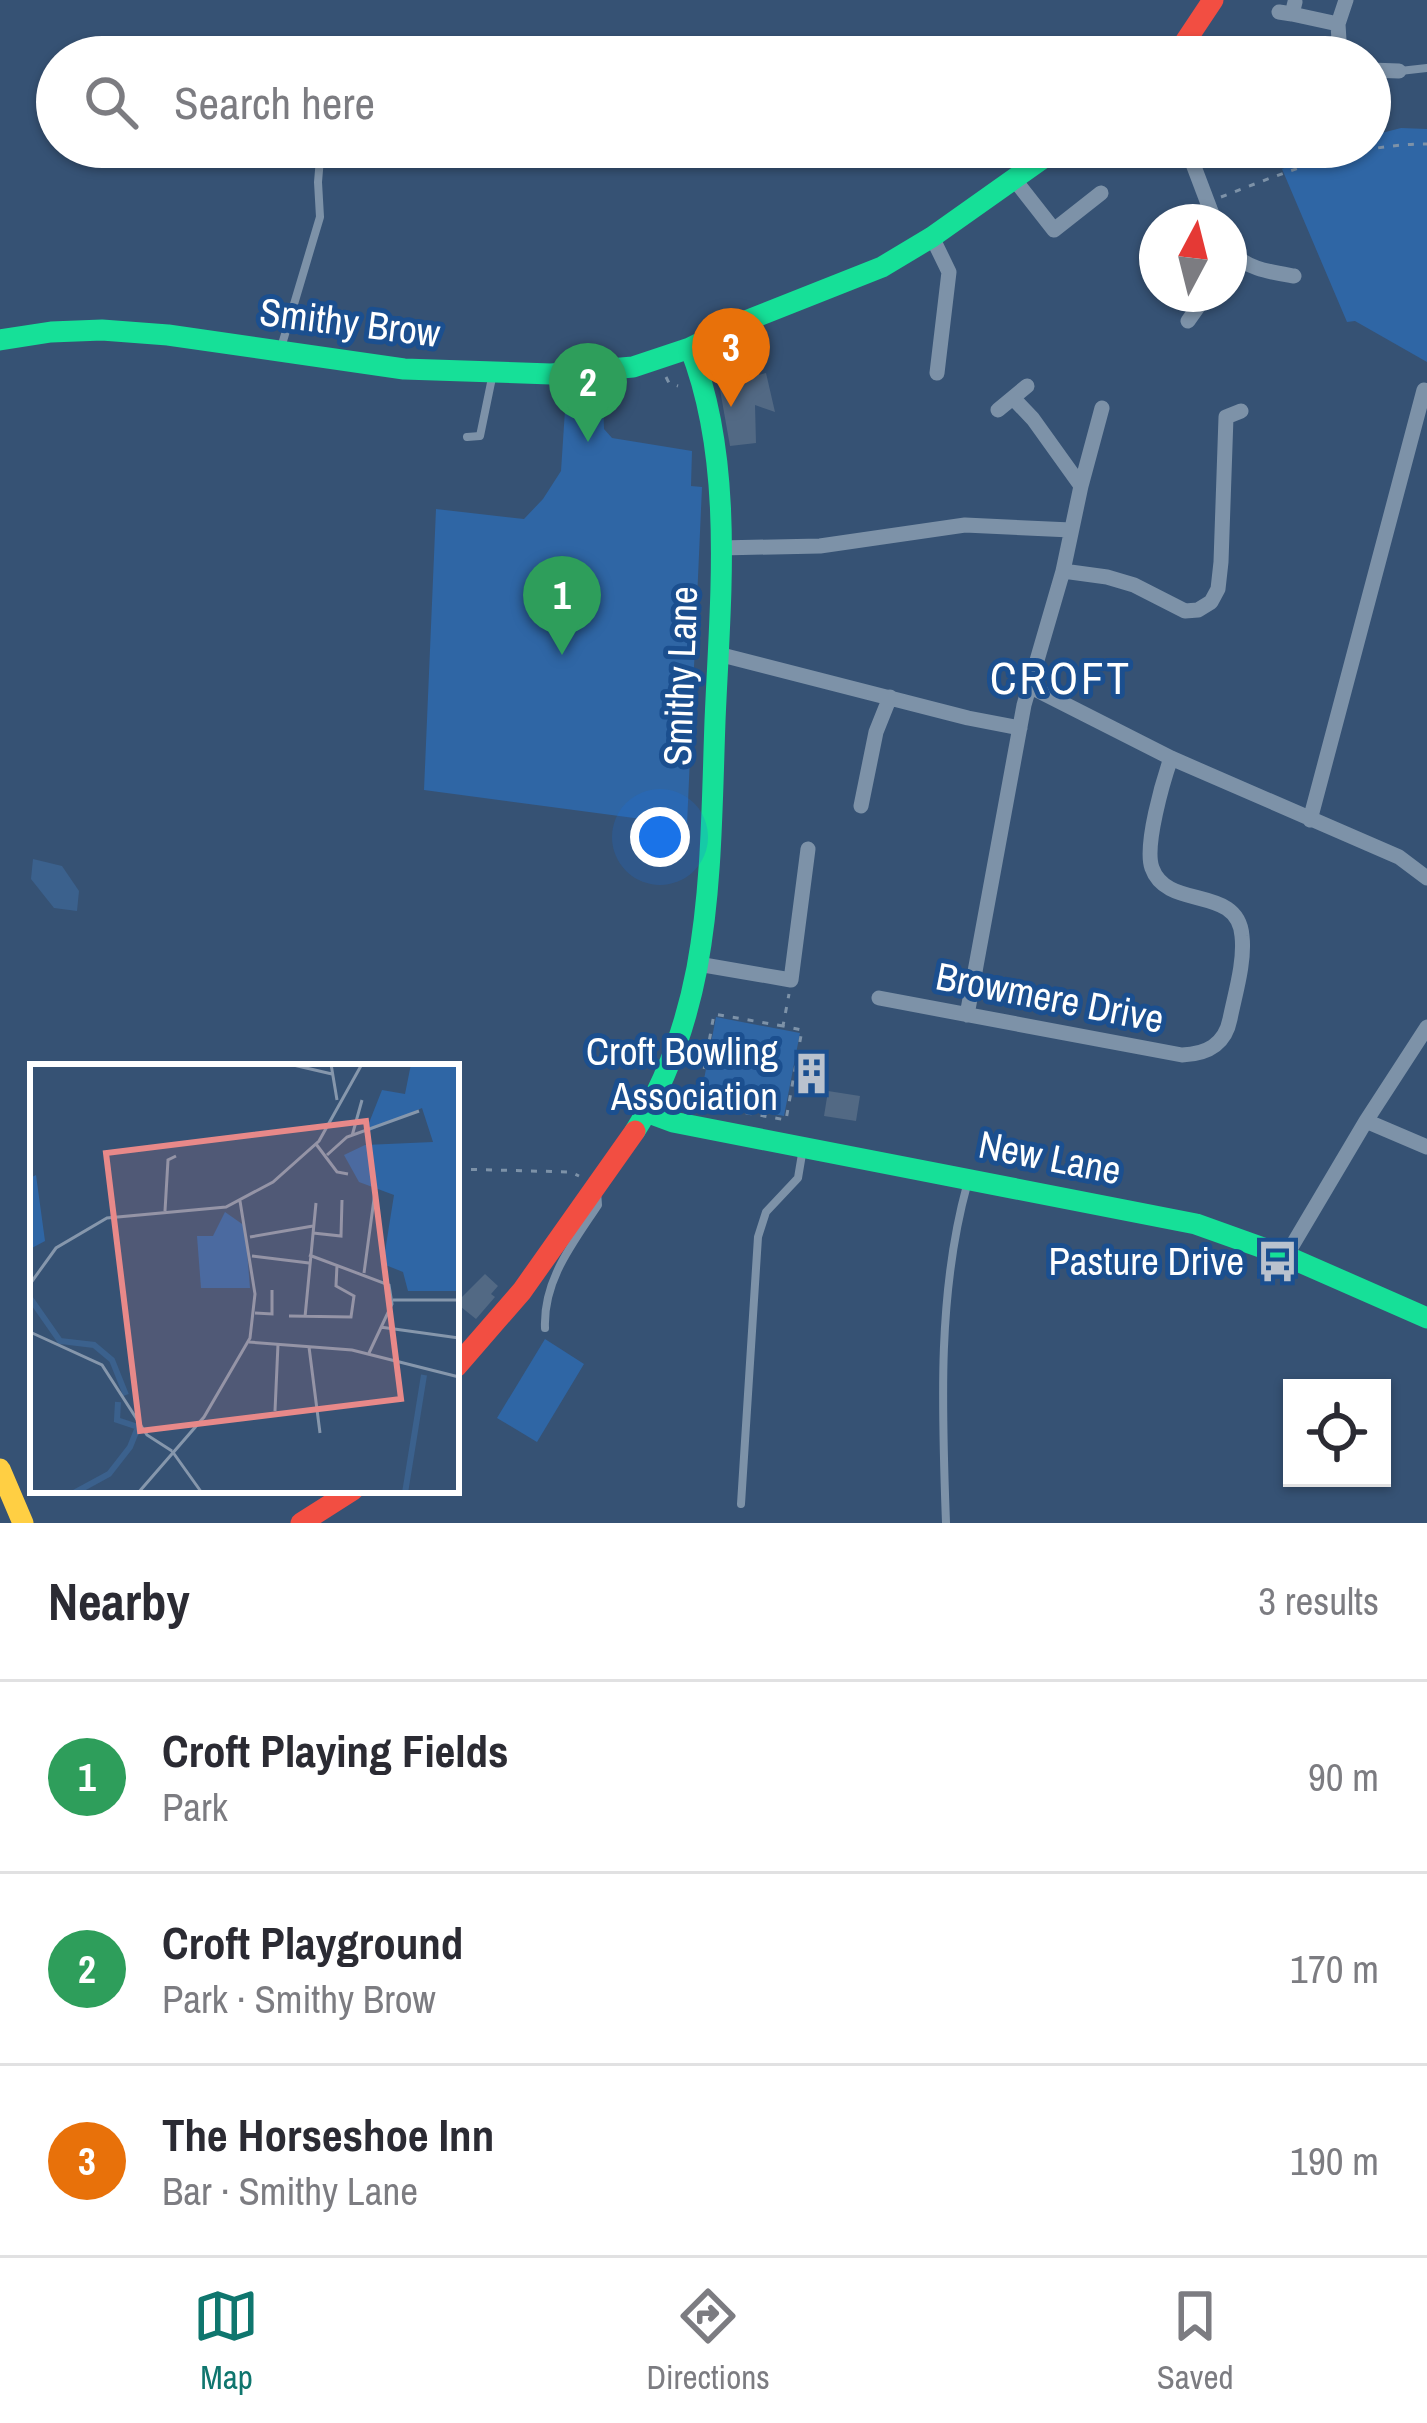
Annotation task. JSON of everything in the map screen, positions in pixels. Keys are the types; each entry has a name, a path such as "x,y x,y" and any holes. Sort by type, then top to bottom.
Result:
{"street":[{"path":"1189,36 1213,0"},
{"path":"1339,36 1346,0"},
{"path":"1289,9 1338,24"},
{"path":"1391,71 1399,71"},
{"name":"Smithy Brow","path":"0,340 102,330 404,369 551,374 613,370 649,363 853,280 932,237 1029,168"},
{"path":"1198,168 1210,204"},
{"path":"1014,178 1054,230 1101,193"},
{"path":"932,237 949,272 937,373"},
{"path":"1247,264 1294,276"},
{"path":"1188,321 1194,312"},
{"name":"Smithy Lane","path":"459,1364 529,1285 646,1112 680,1034 698,964 711,859 720,548 713,440 691,347"},
{"path":"998,410 1027,386"},
{"path":"1013,398 1081,487"},
{"path":"1310,820 1417,398"},
{"path":"967,1015 1029,686 1063,571 1102,408"},
{"path":"1063,571 1134,585 1186,611 1206,607 1220,581 1231,463 1226,417 1241,411"},
{"path":"720,548 820,546 965,525 1071,530"},
{"path":"718,654 1020,728"},
{"path":"1029,686 1171,758 1399,857 1427,878"},
{"path":"861,806 860,772 890,698"},
{"name":"Browmere Drive","path":"879,998 1182,1055 1206,1052 1223,1038 1230,1020 1243,948 1241,926 1223,905 1167,889 1153,872 1156,816 1171,758"},
{"path":"698,964 791,980 808,849"},
{"path":"1286,1256 1427,1027"},
{"name":"New Lane","path":"646,1112 673,1122 1196,1224 1286,1256 1427,1318"},
{"path":"1366,1120 1427,1147"},
{"path":"0,1468 23,1523"},
{"path":"301,1523 348,1493"}],"lane":[{"path":"1399,71 1427,68"},
{"path":"280,352 320,217 319,168"},
{"path":"467,436 480,436 493,372"},
{"path":"741,1504 758,1237 766,1212 798,1178 803,1147"},
{"path":"946,1523 942,1393 947,1310 969,1178"},
{"path":"545,1328 552,1281 598,1205 597,1183"}],"path":[{"path":"1391,145 1427,145"},
{"path":"1209,201 1295,168"},
{"path":"663,371 669,383 678,386"},
{"path":"783,1026 791,980"},
{"path":"714,1014 783,1026 802,1030 786,1120 698,1104 714,1014"},
{"path":"459,1169 570,1172 597,1183"}],"shaded area":[{"path":"1427,129 1427,362 1355,321 1347,322 1282,169 1391,168 1391,131"},
{"path":"566,395 603,398 604,429 612,438 692,451 691,486 702,487 687,825 424,790 436,509 524,519 561,471"},
{"path":"33,859 62,866 79,891 77,911 54,908 31,879"},
{"path":"716,1017 800,1033 784,1116 700,1100"},
{"path":"545,1339 584,1364 537,1442 497,1418"}],"building":[{"path":"766,373 775,412 755,405 756,443 730,446 719,384 752,380"},
{"path":"828,1091 860,1096 856,1121 824,1116"},
{"path":"485,1274 498,1286 491,1294 495,1297 476,1319 459,1305"}],"traffic: fast":[{"path":"0,340 102,330 404,369 551,374 633,367 690,348 882,267 1029,168"},
{"path":"635,1131 665,1073 687,1011 702,938 708,876 721,532 714,438 690,348"},
{"path":"646,1112 673,1122 1196,1224 1286,1256 1427,1318"}],"traffic: slow":[{"path":"0,1469 23,1523"}],"traffic: jam":[{"path":"1189,36 1213,0"},
{"path":"459,1364 522,1291 635,1131"},
{"path":"301,1523 348,1493"}],"place":[{"name":"The Horseshoe Inn","path":"731,407"},
{"name":"Croft Playground","path":"588,442"},
{"name":"Croft Playing Fields","path":"562,655"},
{"name":"Croft Bowling Association","path":"812,1073"},
{"name":"Pasture Drive","path":"1278,1261"}],"district":[{"name":"CROFT","path":"1061,678"}]}
